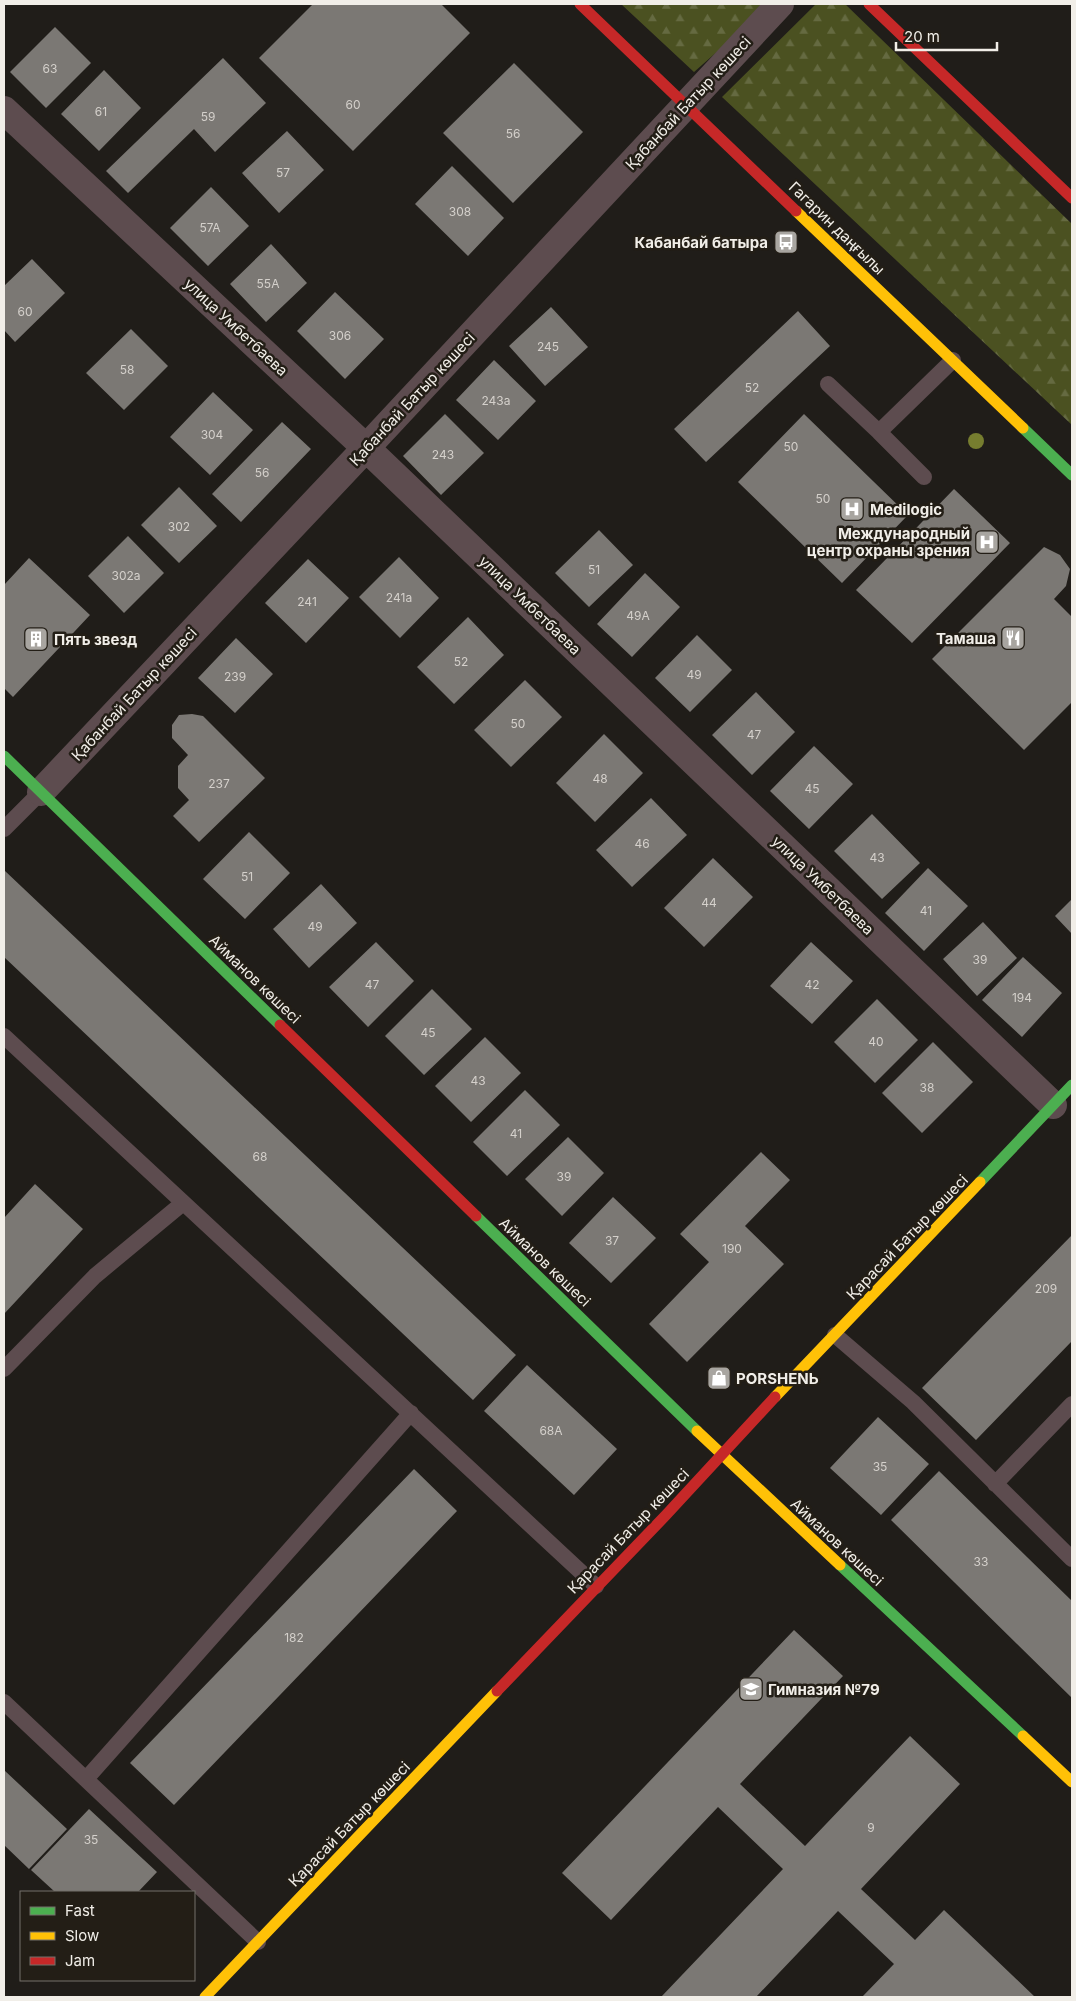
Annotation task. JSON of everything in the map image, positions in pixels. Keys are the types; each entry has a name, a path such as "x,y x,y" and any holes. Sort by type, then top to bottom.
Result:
{"street":[{"name":"Гагарин даңғылы","path":"580,4 1072,475"},
{"name":"Қабанбай Батыр көшесі","path":"41,792 687,106 780,4"},
{"path":"869,4 1072,198"},
{"name":"улица Умбетбаева","path":"4,110 366,448 1053,1105"},
{"name":"Айманов көшесі","path":"4,756 721,1454 1072,1782"},
{"name":"Қарасай Батыр көшесі","path":"205,1997 596,1586 666,1515 721,1454 1072,1085"}],"lane":[{"path":"878,432 952,360"},
{"path":"828,384 924,478"},
{"path":"4,830 41,792"},
{"path":"4,1036 596,1586"},
{"path":"4,1369 96,1276 183,1203"},
{"path":"835,1335 913,1402 1072,1559"},
{"path":"995,1484 1072,1404"},
{"path":"86,1780 410,1413"},
{"path":"4,1702 258,1942"}],"green space":[{"path":"621,4 764,4 744,28 694,72"},
{"path":"816,4 845,4 1072,224 1072,425 722,97"}],"building":[{"path":"313,4 441,4 470,33 353,151 259,58"},
{"path":"55,27 91,63 46,108 10,72"},
{"path":"223,58 266,103 215,152 194,129 128,193 106,171"},
{"path":"514,63 583,132 513,203 443,133"},
{"path":"104,70 141,108 99,151 61,114"},
{"path":"287,131 324,170 279,213 242,173"},
{"path":"452,166 504,218 468,256 415,204"},
{"path":"211,187 249,226 208,266 170,228"},
{"path":"271,244 307,283 266,322 230,284"},
{"path":"32,259 65,293 15,342 4,330 4,286"},
{"path":"335,292 384,339 345,379 297,331"},
{"path":"551,307 588,347 545,386 509,346"},
{"path":"798,311 830,346 706,462 674,429"},
{"path":"131,329 168,366 124,410 86,373"},
{"path":"494,360 536,401 498,440 456,400"},
{"path":"213,392 253,430 210,475 170,437"},
{"path":"445,414 484,453 441,495 403,456"},
{"path":"804,414 908,515 842,583 738,482"},
{"path":"282,422 311,449 241,522 212,494"},
{"path":"179,487 217,526 179,563 141,525"},
{"path":"954,489 1010,543 912,643 856,590"},
{"path":"599,530 633,565 589,607 555,573"},
{"path":"128,536 164,573 124,613 88,576"},
{"name":"Тамаша","path":"1044,547 1060,555 1070,569 1066,586 1054,599 1072,617 1072,702 1024,750 932,659"},
{"path":"399,557 439,598 400,638 359,597"},
{"name":"Пять звезд","path":"29,558 90,615 13,697 4,688 4,585"},
{"path":"308,559 349,598 306,643 265,603"},
{"path":"645,573 680,607 632,657 597,624"},
{"path":"468,617 504,655 454,704 417,667"},
{"path":"697,635 732,670 690,712 655,678"},
{"path":"236,638 273,674 235,713 198,678"},
{"path":"525,680 562,717 511,767 474,730"},
{"path":"756,692 795,732 752,775 712,735"},
{"path":"192,714 203,716 265,778 199,842 173,816 189,800 178,788 178,766 188,755 172,738 172,725 179,715"},
{"path":"604,734 643,773 595,822 556,783"},
{"path":"814,746 853,784 809,829 770,791"},
{"path":"651,798 687,835 632,887 596,850"},
{"path":"872,814 920,863 882,899 834,851"},
{"path":"249,832 290,873 245,919 203,879"},
{"path":"713,858 753,897 704,947 664,908"},
{"path":"928,868 968,906 924,951 885,913"},
{"path":"4,870 516,1355 473,1400 4,957"},
{"path":"321,884 357,923 309,968 273,929"},
{"path":"1072,899 1072,934 1055,916"},
{"path":"983,922 1017,958 977,996 943,959"},
{"path":"376,942 414,981 368,1027 329,987"},
{"path":"811,942 853,981 812,1024 770,986"},
{"path":"1023,957 1062,993 1022,1037 982,1000"},
{"path":"432,989 472,1029 424,1075 385,1036"},
{"path":"877,999 918,1040 875,1083 834,1042"},
{"path":"485,1037 521,1073 471,1122 435,1086"},
{"path":"933,1042 973,1082 922,1133 882,1093"},
{"path":"525,1090 560,1125 507,1176 473,1142"},
{"path":"568,1137 604,1173 562,1216 525,1179"},
{"path":"761,1152 790,1180 745,1226 784,1264 687,1362 649,1324 709,1262 680,1234"},
{"path":"35,1184 83,1229 4,1314 4,1218"},
{"path":"613,1197 656,1238 611,1283 569,1243"},
{"path":"1072,1235 1072,1341 976,1440 922,1388"},
{"path":"527,1365 617,1449 574,1495 484,1411"},
{"path":"878,1417 929,1464 881,1515 830,1468"},
{"path":"414,1469 457,1511 174,1805 130,1763"},
{"path":"939,1471 1072,1601 1072,1698 891,1520"},
{"path":"794,1630 843,1676 740,1784 805,1846 910,1736 960,1784 861,1889 915,1940 944,1910 1035,1997 862,1997 894,1964 838,1911 756,1997 661,1997 783,1869 718,1807 611,1920 562,1873"},
{"path":"4,1770 67,1829 29,1869 4,1845"},
{"path":"89,1809 157,1872 139,1891 54,1891 31,1870"}],"traffic: fast":[{"path":"1023,428 1072,475"},
{"path":"4,756 280,1025"},
{"path":"980,1182 1072,1085"},
{"path":"476,1216 697,1431"},
{"path":"840,1565 1023,1736"}],"traffic: slow":[{"path":"796,211 1023,428"},
{"path":"775,1397 980,1182"},
{"path":"697,1431 840,1565"},
{"path":"205,1997 497,1691"},
{"path":"1023,1736 1072,1782"}],"traffic: jam":[{"path":"580,4 796,211"},
{"path":"869,4 1072,198"},
{"path":"280,1025 476,1216"},
{"path":"497,1691 666,1515 775,1397"}],"place":[{"name":"Кабанбай батыра","path":"786,242"},
{"name":"Medilogic","path":"852,509"},
{"name":"Международный центр охраны зрения","path":"987,542"},
{"name":"Тамаша","path":"1013,638"},
{"name":"Пять звезд","path":"36,639"},
{"name":"PORSHENЬ","path":"719,1378"},
{"name":"Гимназия №79","path":"751,1689"}]}
